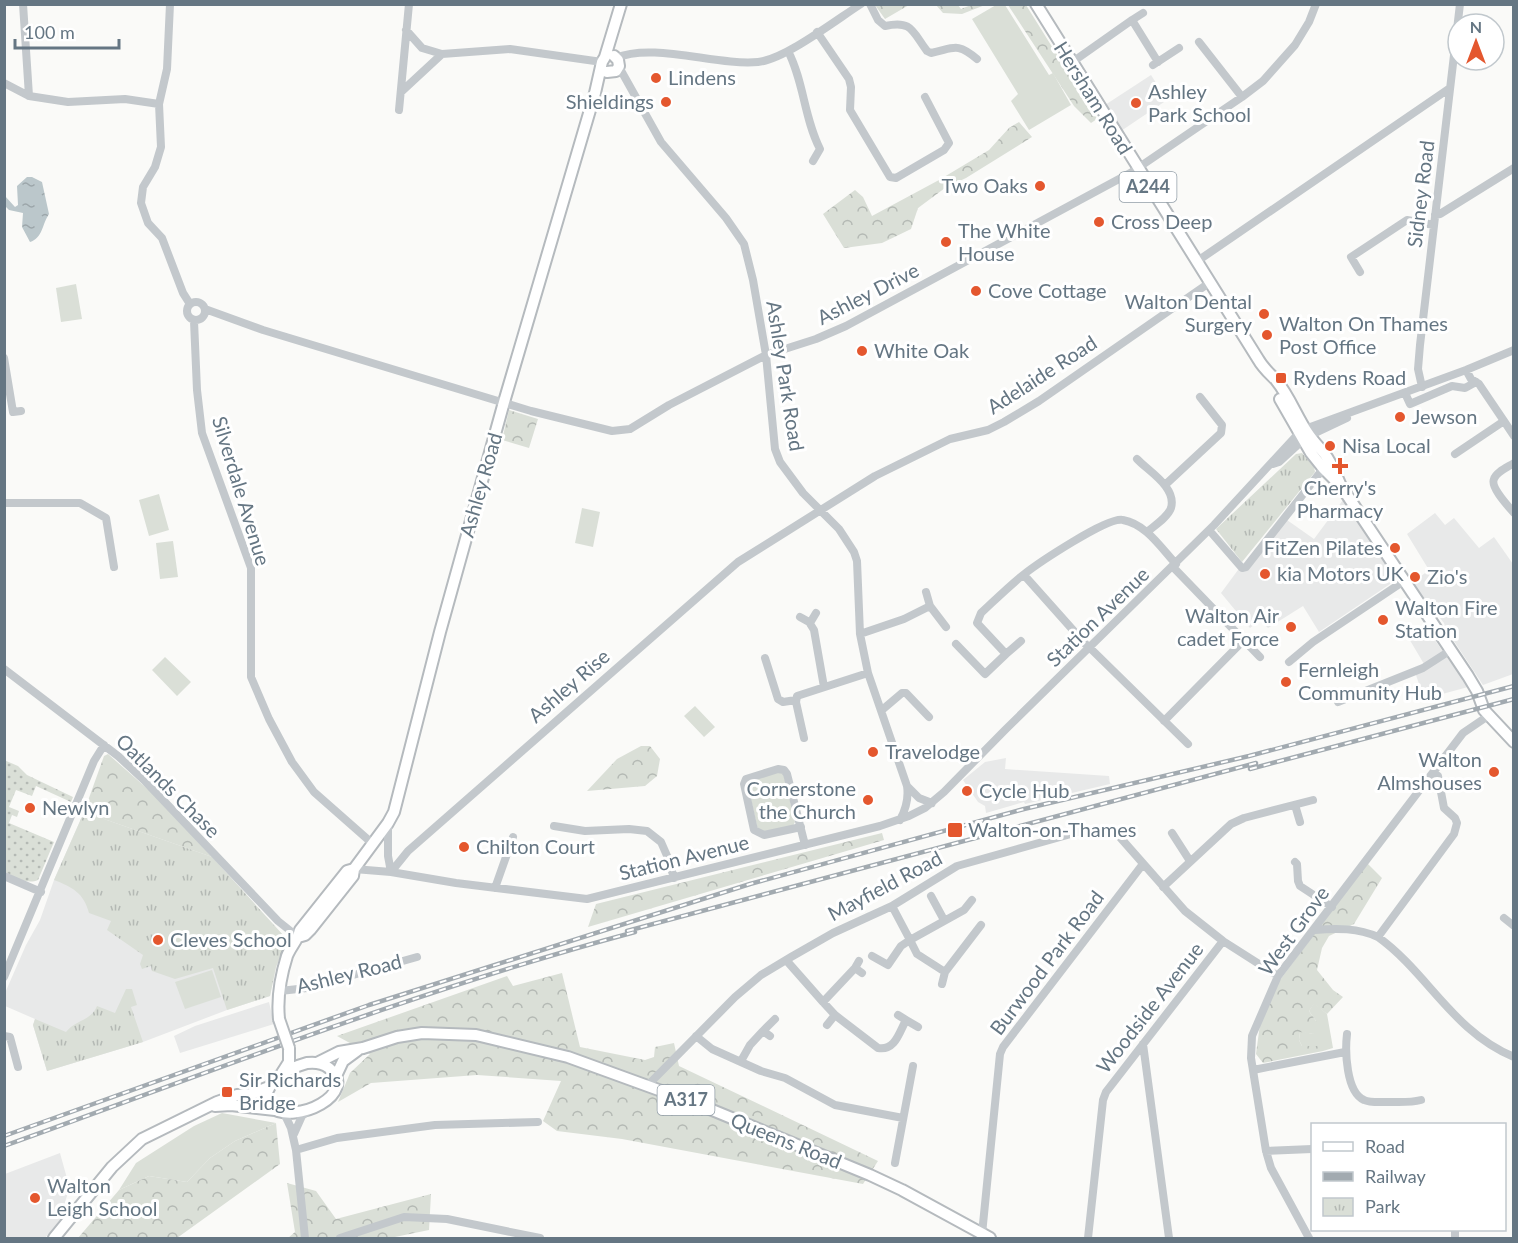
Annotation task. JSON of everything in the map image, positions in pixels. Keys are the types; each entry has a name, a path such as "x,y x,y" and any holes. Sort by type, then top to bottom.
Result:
{"main road":[{"name":"Ashley Road","path":"290,1049 279,1019 280,991 287,955 300,930 346,871 354,869 388,823 398,797 440,632 504,402 595,93 611,64 615,26 621,4"},
{"name":"Hersham Road","path":"1036,4 1196,262 1268,373 1270,382 1296,423 1451,650 1477,692 1488,716 1514,742"},
{"name":"Queens Road","path":"312,1063 339,1052 404,1035 444,1033 476,1035 568,1057 700,1105 870,1175 986,1236"},
{"name":"Queens Road","path":"336,1076 343,1061 363,1047"},
{"path":"209,1106 231,1105 279,1111 309,1111 331,1097 335,1089 336,1076 328,1067 312,1063 290,1049 289,1062 267,1092 268,1101 279,1111"},
{"path":"281,1074 312,1063"},
{"path":"54,1239 112,1167 131,1148 156,1131 209,1106 230,1097 251,1094 269,1087"}],"street":[{"path":"23,4 29,96"},
{"path":"170,4 167,69 159,104 161,147 155,167 143,187 141,203 148,223 162,238 183,293 190,304"},
{"path":"399,110 409,4"},
{"path":"406,30 422,48 442,54 510,49 611,64 631,54 644,52 748,63 770,59 788,51 861,4"},
{"path":"870,4 878,20 885,26 897,23 909,27 927,51 931,53 945,48 957,48 965,50 977,59"},
{"name":"Ashley Drive","path":"504,402 612,431 630,429 669,405 766,356 846,326 1137,168 1242,97 1263,81 1295,45 1309,22 1316,4"},
{"name":"Sidney Road","path":"1422,387 1418,369 1420,345 1460,4"},
{"path":"1071,63 1143,13"},
{"path":"1132,20 1155,63 1179,48"},
{"path":"817,32 849,79 852,87 850,110 890,177 896,178 948,146 949,143 925,97"},
{"path":"1199,42 1242,97"},
{"path":"788,51 795,66 812,134 820,149 813,161"},
{"path":"401,92 442,54"},
{"name":"Ashley Park Road","path":"611,64 629,83 662,141 726,218 744,244 753,280 766,356 775,449 780,462 803,493 849,541 857,561 860,634 868,673 907,786 906,809 900,820"},
{"path":"4,83 29,96 68,102 125,99 159,104"},
{"path":"1196,262 1450,88"},
{"path":"1435,215 1514,168"},
{"path":"1360,272 1351,258 1407,220 1434,225"},
{"name":"Adelaide Road","path":"821,511 875,476 928,449 950,439 988,429 1004,422 1039,401 1209,282"},
{"path":"205,309 203,317 194,321 187,315 186,309 190,304 198,302 205,309 263,330 504,402"},
{"name":"Silverdale Avenue","path":"194,321 197,390 202,433 251,568 251,677 269,719 292,762 314,792 373,844"},
{"path":"1304,434 1350,417 1364,408 1514,350"},
{"path":"4,358 13,412 21,411"},
{"path":"1466,370 1514,436"},
{"path":"1405,393 1410,404 1452,386 1465,388 1476,382"},
{"path":"1165,484 1221,433 1222,425 1200,398"},
{"path":"1455,453 1504,421"},
{"name":"Station Avenue","path":"354,869 586,899 900,820 932,803 1174,565 1272,464 1279,462 1304,434"},
{"path":"1137,459 1165,484 1171,508 1147,532"},
{"path":"1514,463 1495,476 1493,480 1494,486 1514,513"},
{"path":"1209,530 1242,568 1246,567 1326,465"},
{"path":"4,503 80,503 106,518 114,567"},
{"name":"Ashley Rise","path":"391,872 408,851 738,562 821,511"},
{"path":"1006,654 977,623 979,617 1023,575 1089,532 1115,519 1122,519 1147,532 1174,565 1260,657"},
{"path":"1023,575 1090,648 1188,744"},
{"path":"1289,662 1313,642 1404,581"},
{"path":"926,592 930,606 946,627"},
{"path":"860,634 904,619 930,606"},
{"path":"810,623 816,613"},
{"path":"800,617 810,623 814,630 824,687"},
{"path":"956,644 985,674 1021,641"},
{"path":"1164,721 1243,641"},
{"path":"1338,702 1423,668 1451,650"},
{"path":"765,658 778,699 783,702 796,700"},
{"name":"Oatlands Chase","path":"4,669 104,745 144,780 278,921 298,937"},
{"path":"804,738 797,696 868,673"},
{"path":"882,710 902,693 906,693 929,717"},
{"name":"West Grove","path":"1309,1239 1273,1174 1266,1151 1253,1070 1252,1036 1278,976 1463,733 1488,716"},
{"path":"4,977 94,761 104,745"},
{"path":"801,827 764,836 758,834 754,830 744,784 746,778 778,769 784,770 787,774 801,827 805,845"},
{"path":"1378,937 1457,828 1455,818 1444,808 1438,776 1434,773"},
{"path":"907,786 919,798 932,803"},
{"path":"1164,886 1224,829 1238,820 1313,800"},
{"path":"1295,805 1300,822"},
{"path":"388,823 388,856 391,872"},
{"path":"554,826 585,831 629,829 647,831 661,842 674,878"},
{"name":"Mayfield Road","path":"647,1086 735,997 761,975 786,960 833,933 892,906 948,870 966,862 1078,832 1101,829 1113,832 1129,845 1185,911 1223,940 1278,976"},
{"path":"1172,833 1190,861"},
{"path":"495,888 513,837"},
{"path":"1295,862 1300,885 1332,907"},
{"name":"Burwood Park Road","path":"986,1236 1000,1053 1143,864"},
{"path":"4,876 41,891"},
{"path":"931,896 944,920"},
{"path":"872,956 888,965 901,946 964,910 972,900"},
{"path":"892,906 917,954 945,972"},
{"path":"1504,918 1514,926"},
{"path":"942,984 945,972 981,925"},
{"path":"1315,930 1342,928 1362,931 1378,937 1458,1020 1488,1044 1514,1057"},
{"name":"Woodside Avenue","path":"1088,1239 1103,1100 1106,1092 1223,940"},
{"name":"Ashley Road","path":"280,991 306,988 417,957"},
{"path":"786,960 835,1015 878,1048 885,1049 892,1046 906,1020"},
{"path":"823,1002 858,967"},
{"path":"827,1025 835,1015"},
{"path":"898,1015 918,1028"},
{"path":"741,1061 750,1045 766,1034 775,1019"},
{"path":"1347,1034 1345,1052 1353,1087 1357,1094 1364,1100 1414,1102 1421,1100"},
{"path":"4,1036 10,1038 18,1067"},
{"path":"696,1036 712,1049 762,1071 785,1078 835,1105 903,1118"},
{"path":"1143,1044 1169,1239"},
{"path":"1253,1070 1345,1052"},
{"path":"1133,1057 1145,1067"},
{"path":"895,1163 913,1066"},
{"path":"279,1111 293,1135 305,1239"},
{"path":"293,1135 302,1116 309,1111"},
{"path":"296,1150 337,1138 435,1125 538,1122"},
{"path":"1266,1151 1311,1149"},
{"path":"340,1239 404,1217 447,1218 540,1239"}],"shaded area":[{"name":"Ashley Park School","path":"1151,75 1167,100 1121,131 1105,105"},
{"path":"1343,500 1396,580 1319,632 1303,606 1268,628 1260,620 1250,628 1221,593 1238,570 1287,520 1314,539"},
{"path":"1435,513 1445,525 1454,518 1479,548 1494,537 1513,564 1513,674 1483,685 1444,623 1412,583 1429,570 1407,534"},
{"path":"1425,626 1468,687 1424,699 1416,675 1424,664 1408,637"},
{"path":"1006,758 1005,769 1109,776 1110,784 1025,804 1024,802 986,813 985,806 978,802 963,780 985,762"},
{"name":"Cleves School","path":"84,812 212,857 283,935 286,942 276,967 270,996 143,1042 47,1071 33,1025 35,1019 5,1006 5,993 26,945 40,920 54,880"},
{"path":"269,1002 274,1024 180,1053 174,1036 195,1026"},
{"name":"Walton Leigh School","path":"60,1153 68,1182 65,1202 68,1210 45,1238 5,1238 5,1174"}],"green space":[{"path":"875,5 909,5 885,19"},
{"path":"936,5 958,5 961,9 971,5 985,5 962,14 943,13"},
{"path":"996,5 1005,5 1049,75 1053,73 1071,105 1029,130 1011,101 1018,94 972,19"},
{"path":"1008,5 1026,5 1097,119 1091,123 1074,106"},
{"path":"1019,122 1032,137 966,178 945,188 918,208 911,229 882,243 844,248 823,214 855,190 863,197 872,216 989,150 1009,128"},
{"path":"76,284 82,319 61,322 56,288"},
{"path":"509,410 538,419 529,448 502,440"},
{"path":"1302,453 1314,467 1315,472 1242,562 1216,529 1296,454"},
{"path":"159,494 169,530 149,536 139,500"},
{"path":"582,508 600,512 593,547 575,543"},
{"path":"173,541 178,577 160,579 156,543"},
{"path":"165,657 191,682 177,696 152,670"},
{"path":"695,706 715,727 704,737 684,716"},
{"path":"641,746 650,746 660,759 657,776 645,786 587,791 617,759"},
{"path":"108,754 159,799 212,857 84,812 104,756"},
{"path":"4,760 18,766 27,775 73,797 71,802 36,786 32,796 16,790 9,807 19,811 17,817 12,815 9,823 54,842 38,880 30,882 5,872"},
{"path":"779,771 783,772 795,822 793,826 764,834 758,831 747,781"},
{"path":"84,812 212,857 283,935 286,942 276,967 270,996 227,1010 213,968 175,979 152,971 151,966 142,969 140,964 143,955 107,930 111,921 89,913 84,900 76,892 54,880"},
{"path":"882,833 884,840 588,927 596,904"},
{"path":"1367,863 1382,878 1354,924 1329,936 1322,948 1317,970 1333,990 1343,997 1327,1014 1314,1004 1309,1011 1316,1021 1318,1030 1313,1034 1300,1032 1299,1040 1302,1046 1323,1046 1323,1051 1263,1063 1256,1054 1260,1024 1280,980"},
{"path":"212,970 221,997 185,1009 175,982"},
{"path":"562,973 580,1047 645,1060 654,1057 655,1047 674,1043 679,1066 878,1161 863,1184 622,1139 557,1131 543,1121 561,1081 477,1075 371,1083 338,1102 350,1073 370,1054 337,1036 507,976 513,986"},
{"path":"126,989 132,989 137,1005 131,1007 143,1042 47,1071 33,1025 35,1019 66,1032 91,1015 97,1006 115,1013"},
{"path":"1314,1003 1327,1014 1333,1048 1323,1051 1322,1046 1302,1046 1299,1040 1300,1031 1313,1034 1316,1021 1309,1011"},
{"path":"222,1113 276,1123 235,1141 210,1158 187,1182 149,1176 119,1190 136,1163 194,1126"},
{"path":"276,1123 280,1164 177,1238 78,1238 119,1190 149,1176 187,1182 210,1158 235,1141"},
{"path":"287,1183 316,1191 336,1219 431,1194 429,1230 390,1238 288,1238 295,1232"}],"water":[{"path":"27,177 42,182 49,214 40,234 30,242 22,227 23,213 9,210 5,206 5,196 15,207 18,205 17,186"}],"railway":[{"path":"4,1136 369,1005 750,884 1024,809 1249,756 1514,686"},
{"path":"1250,769 1514,699"},
{"path":"627,931 1256,763"},
{"path":"4,1146 396,1005 555,954 635,932"}],"place":[{"name":"Lindens","path":"656,78"},
{"name":"Shieldings","path":"666,102"},
{"name":"Ashley Park School","path":"1136,103"},
{"name":"Two Oaks","path":"1040,186"},
{"name":"Cross Deep","path":"1099,222"},
{"name":"The White House","path":"946,242"},
{"name":"Cove Cottage","path":"976,291"},
{"name":"Walton Dental Surgery","path":"1264,314"},
{"name":"Walton On Thames Post Office","path":"1267,335"},
{"name":"White Oak","path":"862,351"},
{"name":"Rydens Road","path":"1281,378"},
{"name":"Jewson","path":"1400,417"},
{"name":"Nisa Local","path":"1330,446"},
{"name":"Cherry's Pharmacy","path":"1340,466"},
{"name":"FitZen Pilates","path":"1395,548"},
{"name":"kia Motors UK","path":"1265,574"},
{"name":"Zio's","path":"1415,577"},
{"name":"Walton Fire Station","path":"1383,620"},
{"name":"Walton Air cadet Force","path":"1291,627"},
{"name":"Fernleigh Community Hub","path":"1286,682"},
{"name":"Travelodge","path":"873,752"},
{"name":"Walton Almshouses","path":"1494,772"},
{"name":"Cycle Hub","path":"967,791"},
{"name":"Cornerstone the Church","path":"868,800"},
{"name":"Newlyn","path":"30,808"},
{"name":"Walton-on-Thames","path":"955,830"},
{"name":"Chilton Court","path":"464,847"},
{"name":"Cleves School","path":"158,940"},
{"name":"Sir Richards Bridge","path":"227,1092"},
{"name":"Walton Leigh School","path":"35,1198"}]}
